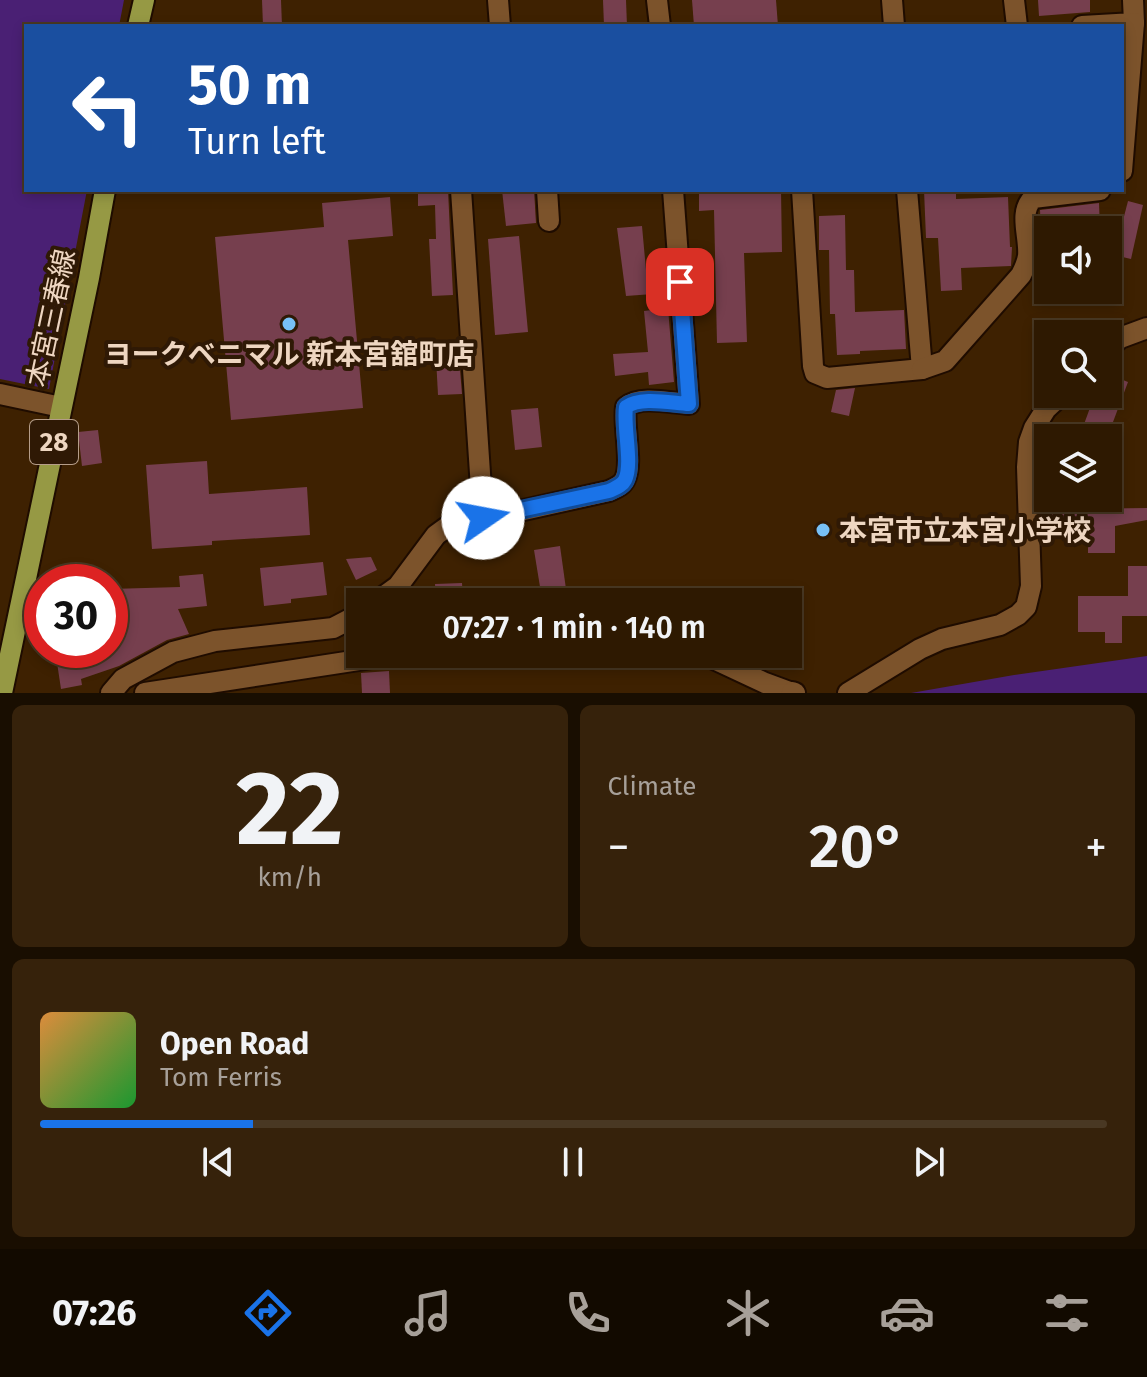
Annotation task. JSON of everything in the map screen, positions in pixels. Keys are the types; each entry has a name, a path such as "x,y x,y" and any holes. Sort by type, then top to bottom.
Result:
{"main road":[{"path":"138,24 144,0"},
{"name":"本宮三春線","path":"2,693 105,192"}],"street":[{"path":"498,0 500,24"},
{"path":"657,0 660,24"},
{"path":"892,0 894,24"},
{"path":"1014,0 1017,24"},
{"path":"1124,146 1134,23 1133,0"},
{"path":"1117,24 1134,23"},
{"path":"461,192 483,518"},
{"path":"547,192 549,221"},
{"path":"395,588 436,535 447,527 620,486 626,479 626,407 638,401 689,404 673,192"},
{"path":"802,192 815,373 827,378 922,369 945,361 1021,275 1028,255 1025,209 1033,198 1083,192"},
{"path":"907,192 922,369"},
{"path":"1122,337 1147,328"},
{"path":"0,394 61,407"},
{"path":"848,693 920,649 942,639 1000,625 1026,607 1031,586 1029,442 1047,408"},
{"path":"111,693 123,679 173,652 215,641 333,628 346,621"},
{"path":"145,693 346,662"},
{"path":"733,668 793,693"}],"shaded area":[{"path":"0,0 124,0 119,24 24,24 24,192 87,192 49,389 0,379"},
{"path":"1147,656 1147,693 911,693 1014,675"}],"building":[{"path":"262,0 281,0 282,24 263,24"},
{"path":"603,0 626,0 627,24 604,24"},
{"path":"692,0 776,0 778,24 694,24"},
{"path":"1038,0 1090,0 1090,12 1039,16"},
{"path":"418,192 448,192 453,295 432,296 429,239 436,239 435,205 418,206"},
{"path":"502,192 534,192 536,223 506,226"},
{"path":"699,192 781,192 782,252 744,253 747,342 717,343 714,210 699,211"},
{"path":"924,192 956,192 956,199 1008,197 1011,266 961,268 962,290 941,291 938,238 926,238"},
{"name":"ヨークベニマル 新本宮舘町店","path":"390,197 393,236 348,240 363,408 231,420 215,237 324,227 322,203"},
{"path":"1128,201 1143,205 1131,259 1122,257 1122,224"},
{"path":"1099,203 1099,216 1040,216 1040,210"},
{"path":"845,215 846,270 854,270 855,312 904,310 906,349 837,355 835,314 830,314 829,250 819,250 819,216"},
{"path":"642,226 646,270 651,269 653,294 626,296 617,228"},
{"path":"519,236 528,332 495,335 488,239"},
{"path":"668,308 674,382 649,385 648,372 615,376 613,354 648,352 644,311"},
{"path":"459,357 462,394 438,395 436,358"},
{"path":"1122,380 1128,382 1122,398"},
{"path":"855,388 849,416 831,412 836,390"},
{"path":"538,408 542,447 515,450 511,410"},
{"path":"1090,408 1118,408 1112,424 1084,424"},
{"path":"98,430 102,463 82,466 78,432"},
{"path":"207,461 209,494 307,487 310,535 212,541 212,545 152,549 146,465"},
{"path":"1122,508 1147,508 1147,520 1115,526 1115,553 1088,553 1088,525 1047,526 1047,512 1122,512"},
{"path":"560,546 566,588 540,588 534,550"},
{"path":"371,557 377,570 356,580 346,559"},
{"path":"323,562 327,595 264,606 260,568"},
{"path":"1128,566 1147,566 1147,616 1122,616 1122,643 1105,643 1105,632 1078,632 1078,596 1128,596"},
{"path":"203,574 207,606 178,609 189,634 167,640 128,661 128,588 180,587 179,576"},
{"path":"462,583 462,588 435,588 435,584"},
{"path":"58,668 113,668 81,679 82,685 61,689"},
{"path":"389,671 390,693 362,693 361,673"}],"place":[{"name":"ヨークベニマル 新本宮舘町店","path":"289,324"},
{"name":"本宮市立本宮小学校","path":"823,530"}],"route":[{"path":"483,518 620,486 626,479 626,407 638,401 689,404 680,282"}]}
